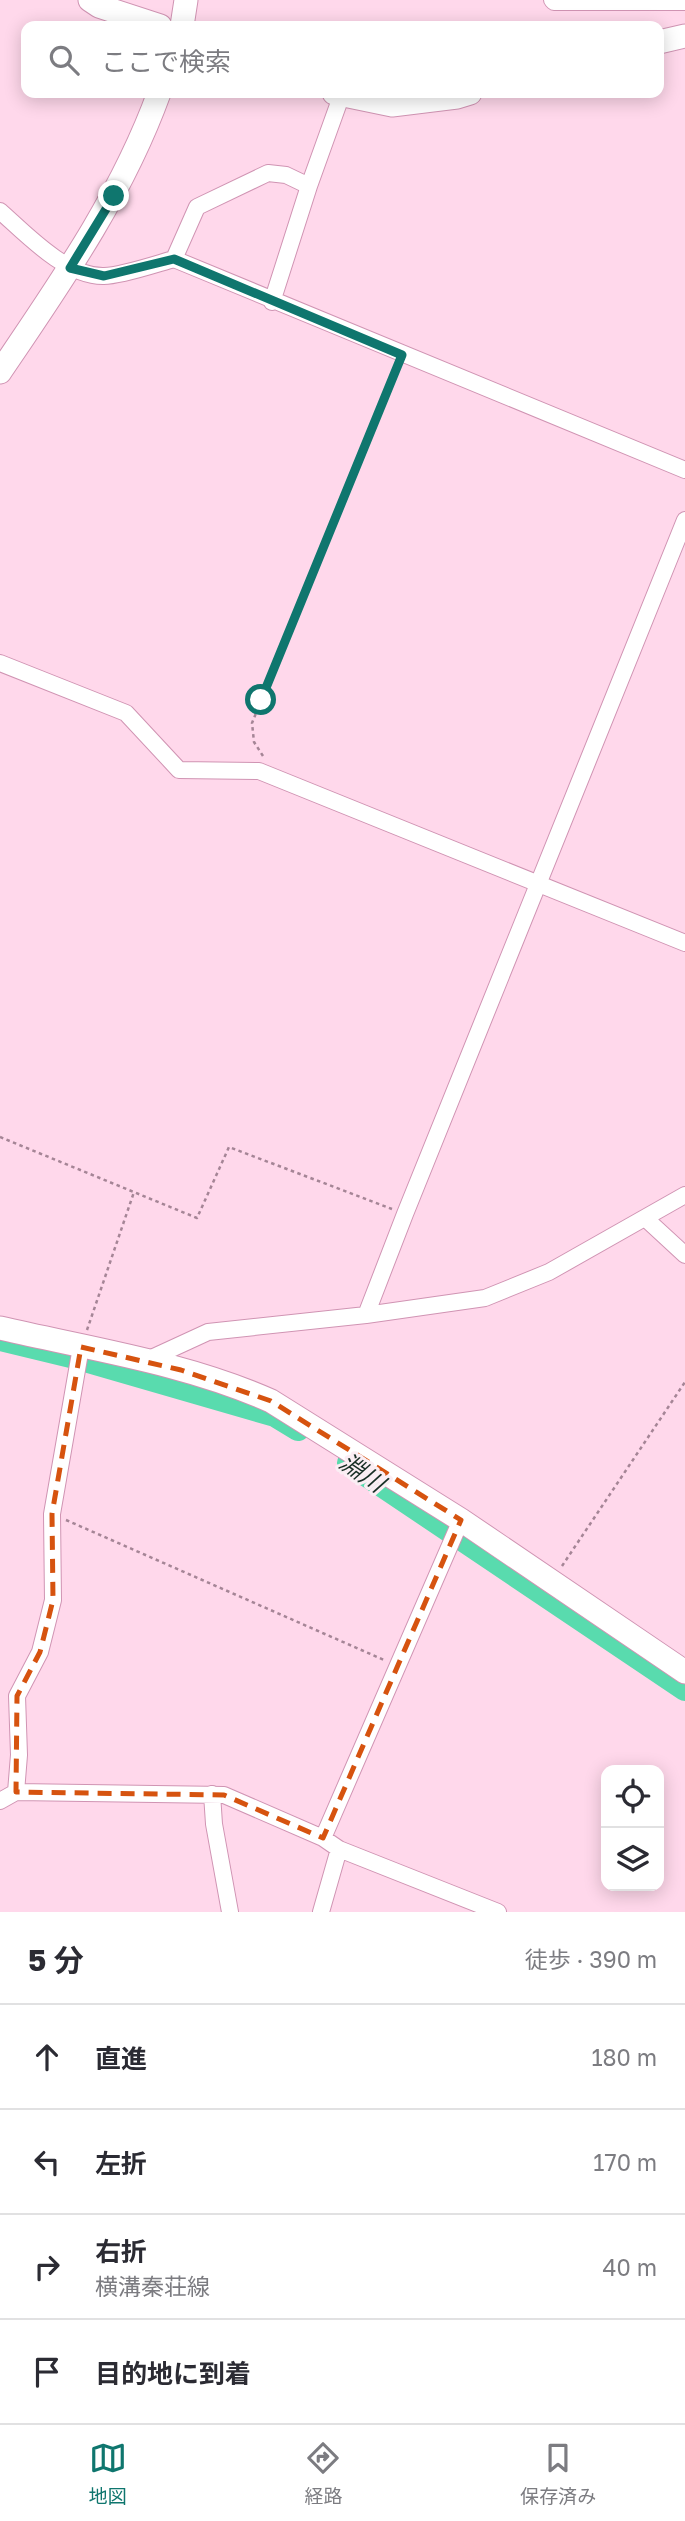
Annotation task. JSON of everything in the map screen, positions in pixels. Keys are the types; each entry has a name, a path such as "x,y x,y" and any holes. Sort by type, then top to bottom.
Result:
{"street":[{"path":"90,0 99,6 145,21"},
{"path":"183,21 186,0"},
{"path":"552,0 685,2"},
{"path":"664,41 685,36"},
{"path":"0,372 70,268 114,196 146,131 157,98"},
{"path":"272,302 337,98"},
{"path":"358,98 392,105 449,98"},
{"path":"174,259 197,206 268,173 286,175 309,186"},
{"path":"0,211 45,251 70,268 104,276 174,259 272,302 685,470"},
{"path":"366,1315 685,520"},
{"path":"0,663 127,713 179,770 259,771 685,943"},
{"path":"145,1361 208,1332 366,1315 485,1298 549,1272 685,1195"},
{"path":"645,1217 685,1255"},
{"path":"0,1328 145,1361 242,1388 271,1401 461,1520 685,1672"},
{"path":"16,1792 19,1755 17,1696 40,1652 53,1600 52,1514 81,1347"},
{"path":"323,1838 461,1520"},
{"path":"0,1801 16,1792 225,1795 323,1838 339,1849 498,1912"},
{"path":"212,1794 214,1824 230,1912"},
{"path":"321,1912 339,1849"}],"path":[{"path":"275,778 254,741 252,723 402,355"},
{"path":"0,1136 197,1218 229,1147 405,1214"},
{"path":"81,1347 134,1192"},
{"path":"552,1582 685,1382"},
{"path":"52,1514 397,1665"}],"highlighted area":[{"path":"81,1347 181,1370 271,1401 461,1520 323,1838 224,1795 16,1792 17,1696 40,1652 53,1600 52,1514"}],"waterway":[{"name":"淵川","path":"0,1339 71,1356 275,1415 298,1429"},
{"name":"淵川","path":"349,1463 685,1689"}],"route":[{"path":"114,196 70,268 104,276 174,259 402,355 261,700"}]}
